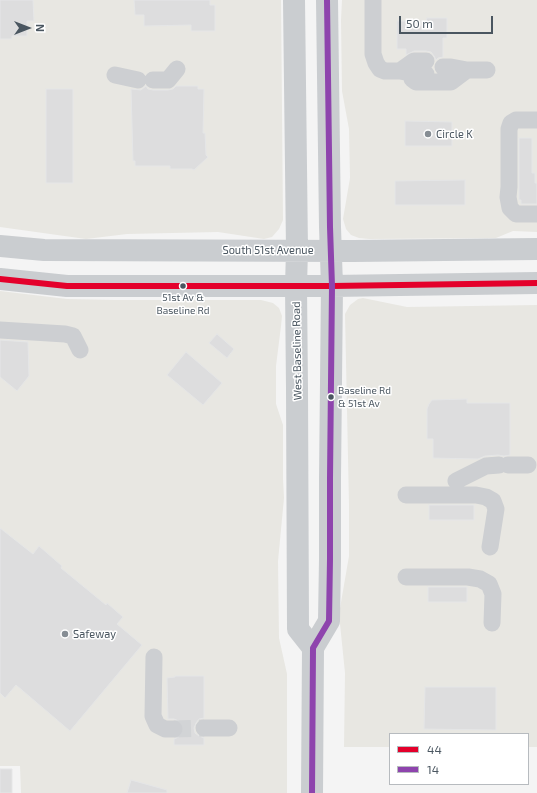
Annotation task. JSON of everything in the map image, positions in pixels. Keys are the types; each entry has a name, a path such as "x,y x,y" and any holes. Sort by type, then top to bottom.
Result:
{"main road":[{"name":"West Baseline Road","path":"294,0 298,629 313,648"},
{"path":"312,793 313,648 329,621 332,286 328,0"},
{"name":"South 51st Avenue","path":"0,246 44,250 537,249"},
{"path":"0,279 66,286 332,286 537,283"}],"lane":[{"path":"373,0 373,54 380,69 385,71 400,71 416,82 451,82 467,70"},
{"path":"400,71 414,61 426,67"},
{"path":"443,67 467,70 487,70"},
{"path":"115,75 145,80 168,80 178,69"},
{"path":"537,120 516,120 511,123 509,129 508,197 510,208 516,214 537,214"},
{"path":"509,129 537,129"},
{"path":"0,330 66,334 73,336 80,350"},
{"path":"456,481 486,466 528,465"},
{"path":"406,495 476,495 490,499 493,501 496,509 490,547"},
{"path":"406,577 468,577 484,581 488,584 493,594 492,623"},
{"path":"154,657 153,716 157,725 165,729 174,729"},
{"path":"204,728 229,728"}],"shaded area":[{"path":"0,0 281,0 283,220 279,229 272,237 264,239 218,232 127,234 86,239 0,227"},
{"path":"342,0 537,0 537,232 513,231 496,238 369,239 351,235 346,229 343,219 350,178 349,129 342,91"},
{"path":"0,291 67,299 261,300 273,303 279,308 282,316 276,366 276,404 283,425 284,498 278,561 279,638 287,674 287,793 21,793 20,766 0,766"},
{"path":"363,298 407,307 537,305 537,747 529,747 529,733 389,733 389,747 344,747 345,673 339,614 349,556 345,314 350,305 358,299"}],"building":[{"path":"0,0 33,0 34,21 27,21 27,36 12,36 12,39 0,39"},
{"path":"134,0 210,0 210,5 215,5 215,31 191,31 191,25 144,26 144,15 135,15"},
{"path":"427,18 447,18 447,38 443,38 443,57 436,60 431,52 426,51 414,51 406,55 406,49 397,49 397,21 426,21"},
{"path":"146,86 148,89 153,90 168,90 173,89 176,86 198,86 198,89 204,89 203,133 205,133 206,155 208,157 194,170 170,169 170,166 135,166 135,161 133,161 131,89 141,90"},
{"path":"46,89 73,89 73,183 46,183"},
{"name":"Circle K","path":"405,121 452,122 452,146 405,146"},
{"path":"519,138 532,138 532,173 535,173 535,183 537,183 537,204 521,204 521,200 519,200"},
{"path":"465,180 465,205 395,205 395,181"},
{"path":"217,334 234,349 227,358 209,343"},
{"path":"0,340 28,342 29,376 17,391 0,377"},
{"path":"186,352 222,383 203,405 167,375"},
{"path":"467,399 467,403 510,403 510,455 485,456 478,459 433,458 433,439 427,439 427,409 429,404 432,400"},
{"path":"429,505 474,505 474,520 429,520"},
{"name":"Safeway","path":"0,528 33,554 39,546 62,566 61,568 123,617 117,624 142,645 70,731 16,685 5,698 0,693"},
{"path":"428,587 467,587 467,602 428,602"},
{"path":"175,676 204,676 204,718 199,719 194,728 195,733 204,738 204,745 174,745 174,739 183,734 184,729 183,724 179,721 168,719 167,678"},
{"path":"425,687 496,687 496,730 424,729"},
{"path":"0,769 12,769 12,793 0,793"},
{"path":"131,780 167,790 167,793 127,793"}],"tunnel":[{"path":"174,729 204,728"}],"transit line":[{"name":"14","path":"312,793 313,648 329,621 332,286 327,0"},
{"name":"44","path":"0,279 67,286 332,286 537,283"}],"place":[{"name":"Circle K","path":"428,134"},
{"name":"51st Av & Baseline Rd","path":"183,286"},
{"name":"Baseline Rd & 51st Av","path":"331,397"},
{"name":"Safeway","path":"65,634"}]}
